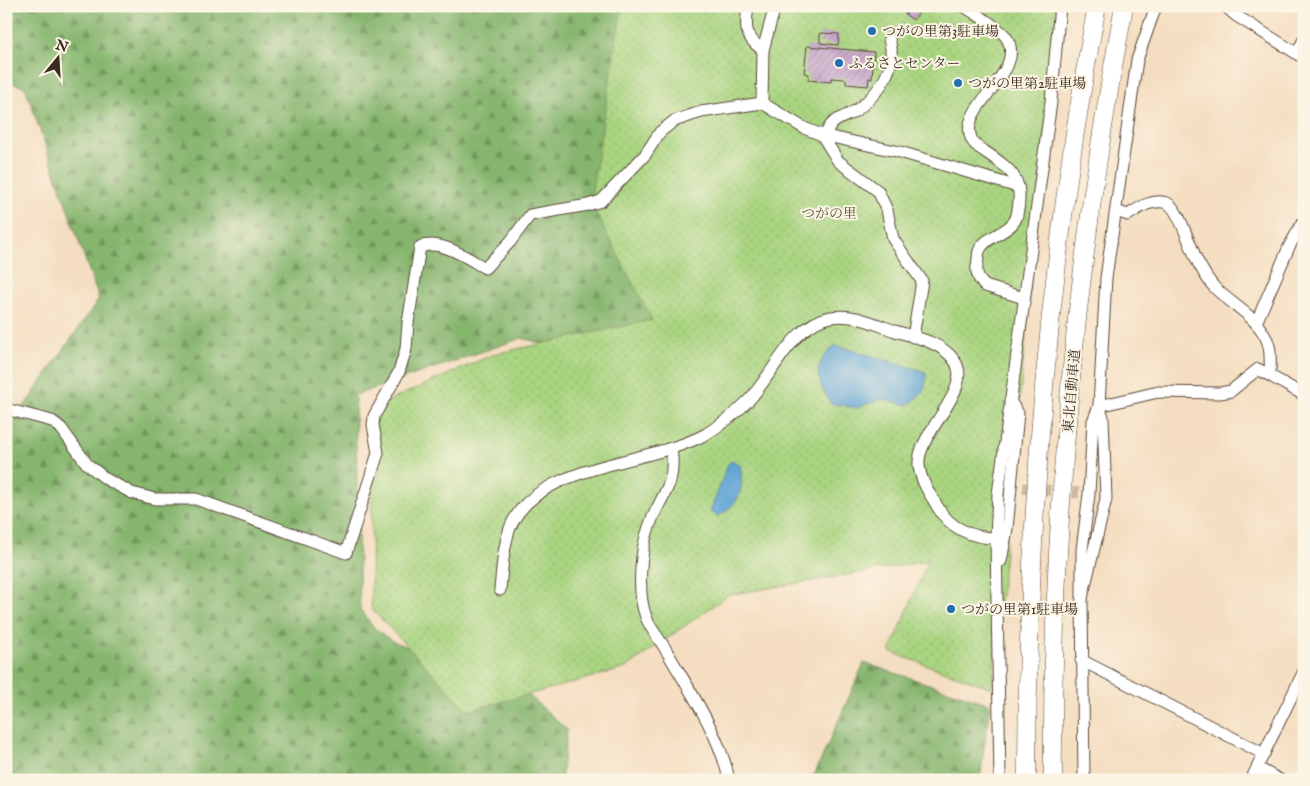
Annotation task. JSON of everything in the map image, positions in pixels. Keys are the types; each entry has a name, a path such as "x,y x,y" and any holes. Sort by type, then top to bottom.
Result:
{"highway":[{"name":"東北自動車道","path":"1027,780 1030,616 1046,372 1059,246 1076,129 1097,6"},
{"name":"東北自動車道","path":"1053,780 1059,550 1072,375 1085,252 1102,133 1124,6"}],"street":[{"path":"748,6 746,22 748,36 763,50"},
{"path":"762,103 763,50 775,6"},
{"path":"964,6 1005,35 1010,45 1012,54 1008,64 974,115 970,131 971,140 977,146 1011,169 1020,194 1016,218 1006,229 985,244 980,250 976,270 980,282 985,286 1024,298"},
{"path":"1000,780 996,538 1002,458 1051,102 1060,6"},
{"path":"1084,780 1082,550 1084,494 1093,421 1098,406 1106,278 1137,60 1156,6"},
{"path":"1225,6 1235,15 1301,56 1304,39"},
{"path":"824,135 834,121 859,109 881,87 886,79 892,50 889,39"},
{"path":"6,408 52,421 61,428 87,464 106,479 132,493 155,498 196,499 346,553 378,453 372,425 374,416 399,372 406,349 408,323 420,247 428,244 439,246 485,268 530,215 601,201 645,155 660,132 674,121 701,112 762,103 804,128 824,135 961,168 1018,187"},
{"path":"824,135 838,161 878,190 887,210 893,239 922,281 913,337"},
{"path":"1116,211 1128,215 1153,202 1169,203 1181,221 1189,247 1196,260 1215,288 1256,323 1267,339 1270,375"},
{"path":"1256,323 1289,247 1304,220"},
{"path":"500,590 504,550 511,527 521,508 535,494 577,474 671,448 706,434 748,401 801,333 816,322 831,317 845,316 861,319 913,337 941,347 955,361 958,378 944,410 923,444 918,464 922,481 944,518 962,531 983,538 996,538"},
{"path":"1098,406 1158,392 1220,393 1231,391 1258,369 1304,395"},
{"path":"997,584 1017,488 1018,413 1010,402"},
{"path":"1082,598 1106,499 1103,417 1098,406"},
{"path":"671,448 674,468 665,496 648,527 640,576 646,617 700,710 726,763 729,780"},
{"path":"1082,660 1264,754"},
{"path":"1251,780 1304,671"},
{"path":"1258,768 1280,780"}],"green space":[{"path":"6,6 628,6 676,379 522,338 355,395 360,609 373,627 392,641 421,653 486,656 567,730 561,780 6,780 6,432 99,299 25,87 6,81"},
{"name":"つがの里","path":"622,6 1057,6 992,688 890,652 928,561 728,595 626,668 468,711 371,608 372,408 494,354 652,320 590,202"},
{"path":"864,663 990,704 980,780 812,780"}],"water":[{"path":"835,345 926,372 926,383 922,392 907,405 881,399 857,408 830,403 821,386 818,372 822,360"},
{"path":"732,460 740,465 741,489 732,506 718,516 710,512 728,464"}],"building":[{"path":"912,6 920,12 913,20 905,14"},
{"path":"820,33 839,34 838,45 820,43"},
{"name":"ふるさとセンター","path":"807,46 874,52 872,79 869,78 868,86 846,84 846,79 831,78 831,82 808,80 809,74 804,73"}],"tunnel":[{"path":"1023,488 1079,493"}],"place":[{"name":"つがの里第3駐車場","path":"872,31"},
{"name":"ふるさとセンター","path":"839,63"},
{"name":"つがの里第2駐車場","path":"958,83"},
{"name":"つがの里第1駐車場","path":"951,609"}]}
